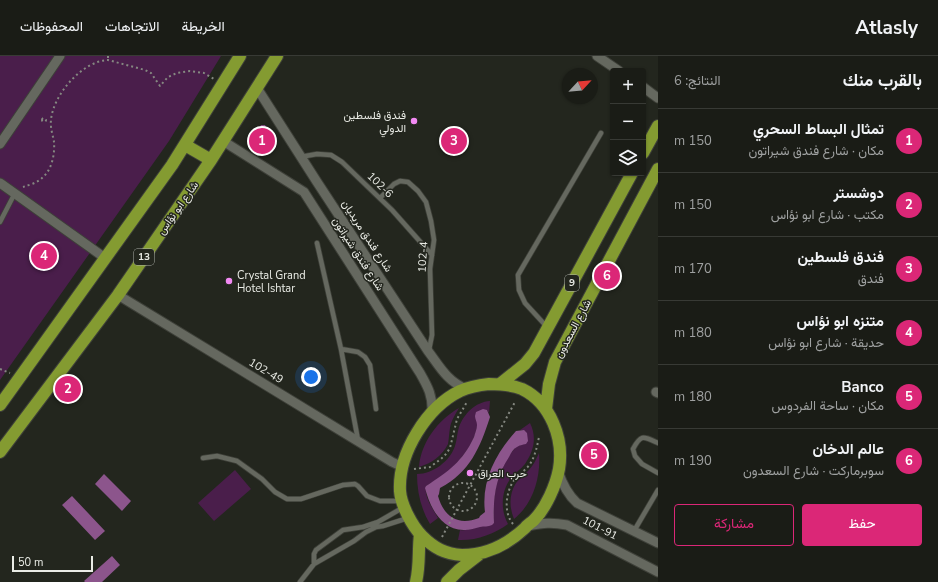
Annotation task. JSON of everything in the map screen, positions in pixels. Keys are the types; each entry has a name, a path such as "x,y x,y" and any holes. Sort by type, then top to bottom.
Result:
{"main road":[{"path":"0,405 163,178 240,56"},
{"name":"شارع ابو نؤاس","path":"0,452 118,295 211,160 277,56"},
{"path":"646,148 658,126"},
{"path":"185,145 211,160"},
{"name":"شارع السعدون","path":"546,409 548,384 555,362 658,169"},
{"name":"شارع السعدون","path":"500,384 525,364 534,353 630,176"},
{"path":"500,384 521,389 531,394 546,409 552,418 558,438 560,458 558,471 552,490 535,519 510,540 482,553 461,555 439,550 429,543 415,528 400,491 408,468 409,448 420,428 432,413 451,396 461,391 482,385 500,384"},
{"path":"416,582 419,563 418,547 420,534"},
{"path":"447,582 459,570 482,553"}],"street":[{"path":"0,144 60,56"},
{"path":"597,56 615,68"},
{"name":"شارع فندق مريديان","path":"257,88 317,182 398,321 428,351 444,373 453,382 466,389"},
{"path":"646,90 658,98"},
{"name":"شارع فندق شيراتون","path":"223,141 304,192 398,321 420,373 429,390 432,413"},
{"path":"304,192 317,182"},
{"path":"0,183 105,258"},
{"name":"102-49","path":"118,295 358,441 408,468"},
{"name":"101-91","path":"558,471 566,490 571,498 577,503 658,543"},
{"name":"101-91","path":"526,526 553,522 567,525 658,572"}],"lane":[{"path":"548,328 525,303 519,290 518,274 601,133"},
{"name":"102-6","path":"300,157 317,154 331,155 342,162 392,210 432,255"},
{"name":"102-4","path":"380,198 394,184 408,182 418,191 426,202 434,240 430,269 432,335 428,351"},
{"path":"0,222 14,192"},
{"path":"317,243 341,349 358,441"},
{"path":"341,349 358,352 365,357 370,366 376,409"},
{"path":"658,443 647,437 642,438 638,440 633,450 635,456 642,464 658,473"},
{"path":"203,458 217,456 237,461 287,500 301,499 343,485 355,484 368,496 406,508"},
{"path":"634,531 658,490"},
{"path":"314,564 314,552 317,548 343,530 363,527 378,522 406,508"},
{"path":"300,582 314,564 354,541 366,532 376,527 383,526 406,508"},
{"path":"363,527 366,532"}],"path":[{"path":"14,192 37,182 47,174 53,160 54,142 51,120 58,97 71,80 92,64 102,60 108,60 145,70 151,73 160,86 168,77 177,73 190,71 204,73 215,79"},
{"path":"46,120 51,120"},
{"path":"0,369 10,374"},
{"path":"408,468 430,467 446,454 450,448 457,419 467,402"},
{"path":"442,537 515,402"},
{"path":"513,524 510,521 507,511 508,494 515,479 530,464 536,451 539,437"},
{"path":"462,483 470,485 475,490 477,497 476,504 471,509 464,512 457,510 451,506 448,498 450,491 455,485 462,483"}],"shaded area":[{"path":"0,56 221,56 169,141 0,380"},
{"path":"261,125 265,125 273,140 263,156 250,148 249,145"},
{"path":"490,401 489,413 487,410 476,420 478,423 474,438 466,452 445,474 426,486 426,494 431,507 438,518 430,524 420,500 417,474 429,472 435,469 449,457 455,446 459,427 467,413 475,406"},
{"path":"459,408 451,423 446,448 436,458 419,467 423,449 432,433 444,419"},
{"path":"483,409 487,410 490,417 478,449 459,475 440,488 438,496 441,503 448,514 453,518 465,521 471,520 479,518 485,512 485,489 496,458 516,431 524,430 527,433 528,441 526,444 513,450 504,465 496,489 494,523 489,526 469,530 457,529 450,527 438,517 430,503 425,488 454,465 465,453 474,437 476,430 476,412"},
{"path":"530,423 534,439 531,454 525,464 508,482 504,493 503,506 505,518 508,524 497,531 484,536 458,540 460,530 468,530 494,523 494,504 498,479 510,454 517,447 522,445 524,430 520,430"},
{"path":"539,453 539,471 531,498 521,513 514,519 511,510 512,492 516,483 533,465"},
{"path":"235,470 251,489 214,521 198,503"},
{"path":"104,474 131,501 122,511 95,484"},
{"path":"72,496 105,531 95,540 62,505"},
{"path":"112,556 120,565 102,582 84,581"}],"place":[{"name":"فندق فلسطين الدولي","path":"414,121"},
{"name":"تمثال البساط السحري","path":"262,141"},
{"name":"فندق فلسطين","path":"454,141"},
{"name":"متنزه ابو نؤاس","path":"44,256"},
{"name":"عالم الدخان","path":"607,276"},
{"name":"Crystal Grand Hotel Ishtar","path":"229,281"},
{"name":"دوشستر","path":"68,389"},
{"name":"Banco","path":"594,455"},
{"name":"حرب العراق","path":"470,473"}]}
